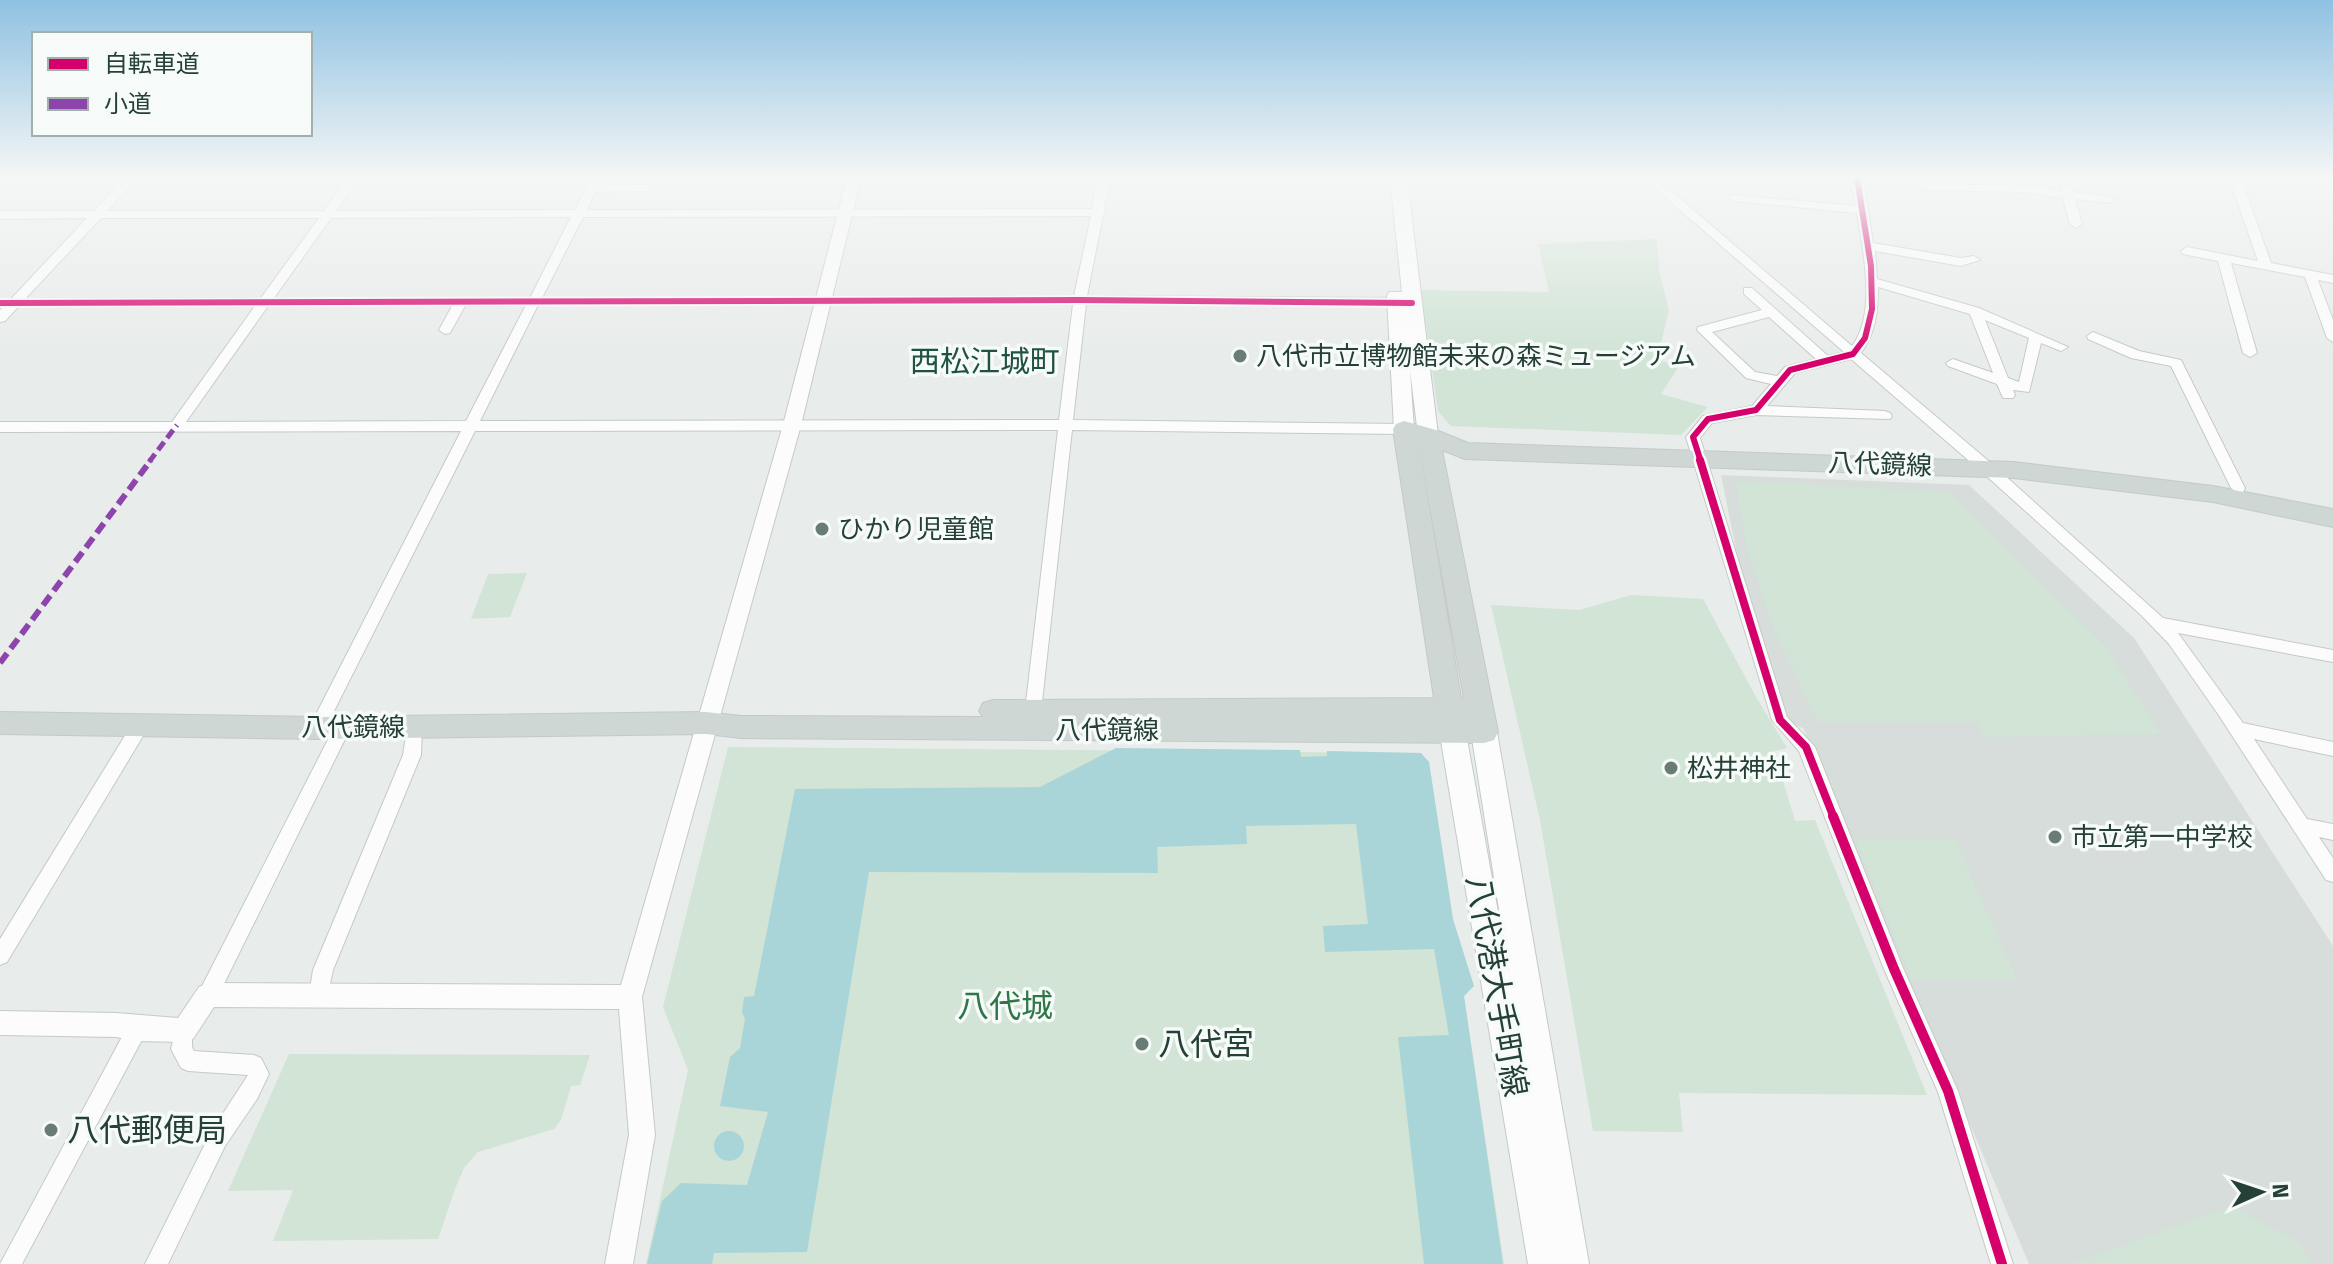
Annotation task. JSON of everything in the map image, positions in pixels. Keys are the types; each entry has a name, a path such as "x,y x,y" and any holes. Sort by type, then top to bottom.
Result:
{"main road":[{"path":"1395,237 1404,302"},
{"path":"1401,237 1416,432 1451,720"},
{"path":"1416,432 1482,721"},
{"name":"八代鏡線","path":"1416,432 1465,451 1698,451 1980,462 2238,488 2333,506"},
{"name":"八代鏡線","path":"1980,462 2213,494 2333,518"},
{"name":"八代鏡線","path":"706,723 742,716 1033,711 1482,721"},
{"name":"八代鏡線","path":"0,723 330,728 1451,720"},
{"name":"八代港大手町線","path":"1451,720 1545,1264"},
{"name":"八代港大手町線","path":"1482,721 1572,1264"}],"street":[{"path":"0,318 77,237"},
{"path":"177,425 311,237"},
{"path":"156,1264 212,1150 257,1082 259,1074 254,1065 188,1061 181,1049 184,1030 208,995 470,426 567,237"},
{"path":"619,1264 642,1135 630,997 792,425 839,237"},
{"path":"1033,711 1080,300 1094,237"},
{"path":"1717,237 1980,462 2159,623 2175,640 2237,729 2333,874"},
{"path":"1756,410 1790,370 1853,354 1865,338 1872,309 1866,237"},
{"path":"2256,237 2265,264"},
{"path":"1868,246 1961,262 1974,260"},
{"path":"2187,251 2333,279"},
{"path":"2223,257 2250,353"},
{"path":"2310,275 2333,337"},
{"path":"1871,281 1975,311 2061,347"},
{"path":"1748,291 1826,361"},
{"path":"0,303 1404,302"},
{"path":"445,330 460,303"},
{"path":"1975,311 2008,395"},
{"path":"1771,312 1703,330 1751,375 1780,381"},
{"path":"2093,336 2136,355 2176,363 2238,488"},
{"path":"1953,363 2024,389 2036,337"},
{"path":"1885,416 1756,410 1708,419 1693,437 1780,720 1806,747 1894,969 1948,1091 2002,1264"},
{"path":"0,427 1067,425 1416,432"},
{"path":"2159,623 2333,656"},
{"path":"0,956 140,726"},
{"path":"319,995 323,970 412,755 414,727"},
{"path":"2237,729 2333,749"},
{"path":"2301,826 2333,832"},
{"path":"208,995 630,997"},
{"path":"0,1023 116,1025 137,1029 184,1030"},
{"path":"10,1264 137,1029"}],"shaded area":[{"name":"市立第一中学校","path":"1721,475 1969,485 2134,638 2333,946 2333,1264 2029,1264 1803,728 1787,722 1739,564"}],"green space":[{"path":"1657,239 1659,270 1669,310 1657,360 1679,366 1661,394 1708,407 1681,435 1451,426 1438,411 1421,290 1549,292 1538,244"},
{"path":"1735,481 1948,492 2107,648 2160,734 1984,737 1976,722 1818,722 1774,630 1747,547"},
{"path":"527,573 510,617 471,619 488,574"},
{"path":"1631,595 1703,599 1787,748 1774,751 1795,821 1815,820 1927,1095 1679,1093 1683,1132 1593,1131 1540,820 1491,605 1579,610"},
{"name":"八代城","path":"728,747 1420,753 1429,762 1504,1264 646,1264 688,1070 663,1007"},
{"path":"1856,840 1955,840 2017,979 1911,979"},
{"path":"289,1054 590,1055 580,1085 571,1086 561,1120 554,1129 478,1152 464,1168 438,1239 273,1241 293,1190 228,1191"},
{"path":"2232,1206 2300,1243 2310,1264 2072,1264"}],"water":[{"path":"1116,748 1300,750 1301,757 1327,756 1327,751 1421,753 1429,762 1453,919 1474,986 1464,996 1503,1264 1424,1264 1398,1037 1449,1035 1434,949 1325,952 1323,926 1368,924 1356,824 1246,826 1247,844 1157,847 1158,873 869,872 807,1252 714,1253 712,1264 647,1264 662,1201 681,1183 747,1185 768,1112 720,1106 730,1057 740,1048 745,1019 742,1012 744,997 754,996 795,789 1040,787"},
{"path":"729,1131 740,1135 744,1146 740,1157 729,1161 718,1157 714,1146 718,1135"}],"marked path":[{"path":"0,663 177,425"}],"cycle path":[{"path":"1866,237 1872,309 1865,338 1853,354 1790,370 1756,410 1708,419 1693,437 1780,720 1806,747 1894,969 1948,1091 2002,1264"},
{"path":"0,303 1080,300 1412,303"}],"place":[{"name":"八代市立博物館未来の森ミュージアム","path":"1240,356"},
{"name":"ひかり児童館","path":"822,529"},
{"name":"松井神社","path":"1671,768"},
{"name":"市立第一中学校","path":"2055,837"},
{"name":"八代宮","path":"1142,1044"},
{"name":"八代郵便局","path":"51,1130"}],"district":[{"name":"西松江城町","path":"985,362"}]}
